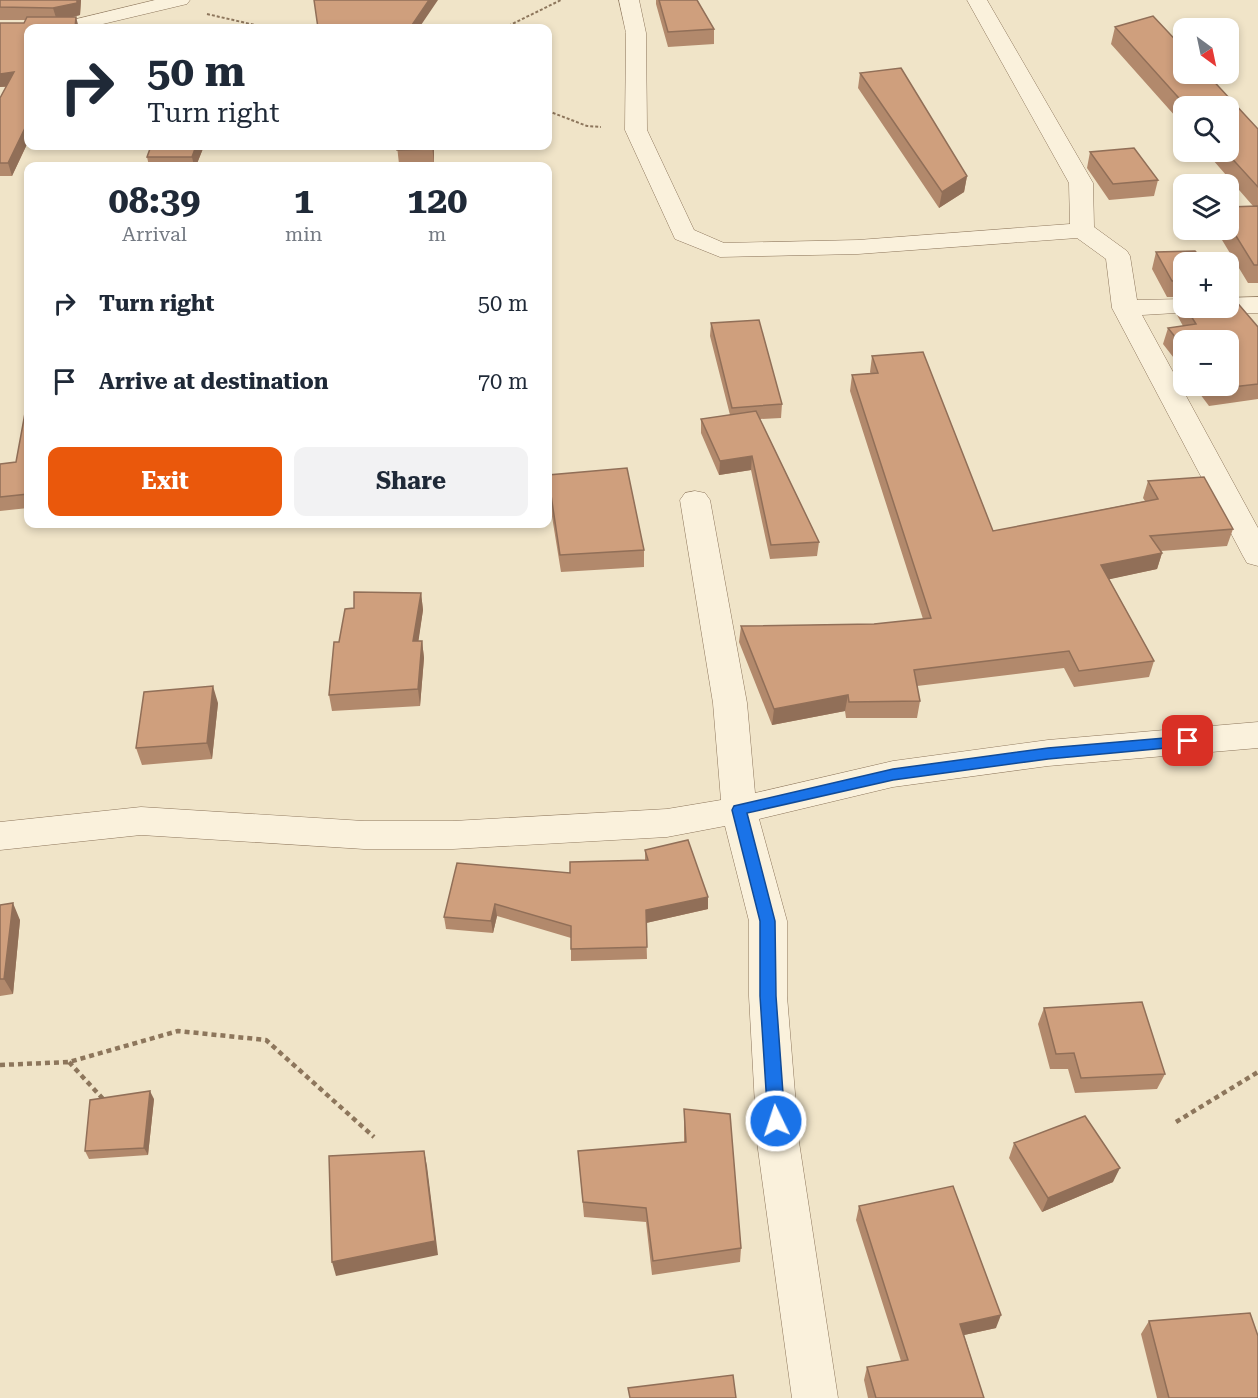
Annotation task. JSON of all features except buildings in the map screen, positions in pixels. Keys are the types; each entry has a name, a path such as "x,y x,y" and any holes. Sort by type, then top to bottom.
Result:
{"street":[{"path":"629,0 636,33 636,130 684,234 720,250 858,247 1082,230 1118,256 1125,308 1258,556"},
{"path":"977,0 1081,183 1082,230"},
{"path":"80,24 173,2"},
{"path":"1239,306 1258,305"},
{"path":"1125,308 1173,307"},
{"path":"696,500 730,703 739,810 768,921 768,996 778,1142 815,1398"},
{"path":"0,836 141,821 364,835 453,835 667,823 739,810 893,774 1048,753 1258,735"}],"path":[{"path":"512,24 561,0"},
{"path":"173,2 253,24"},
{"path":"552,113 587,126 636,130"},
{"path":"0,1065 69,1062 178,1031 266,1040 374,1137"},
{"path":"69,1062 104,1100"},
{"path":"1176,1122 1258,1072"}],"route":[{"path":"776,1121 768,996 768,921 739,810 893,774 1048,753 1188,741"}]}
